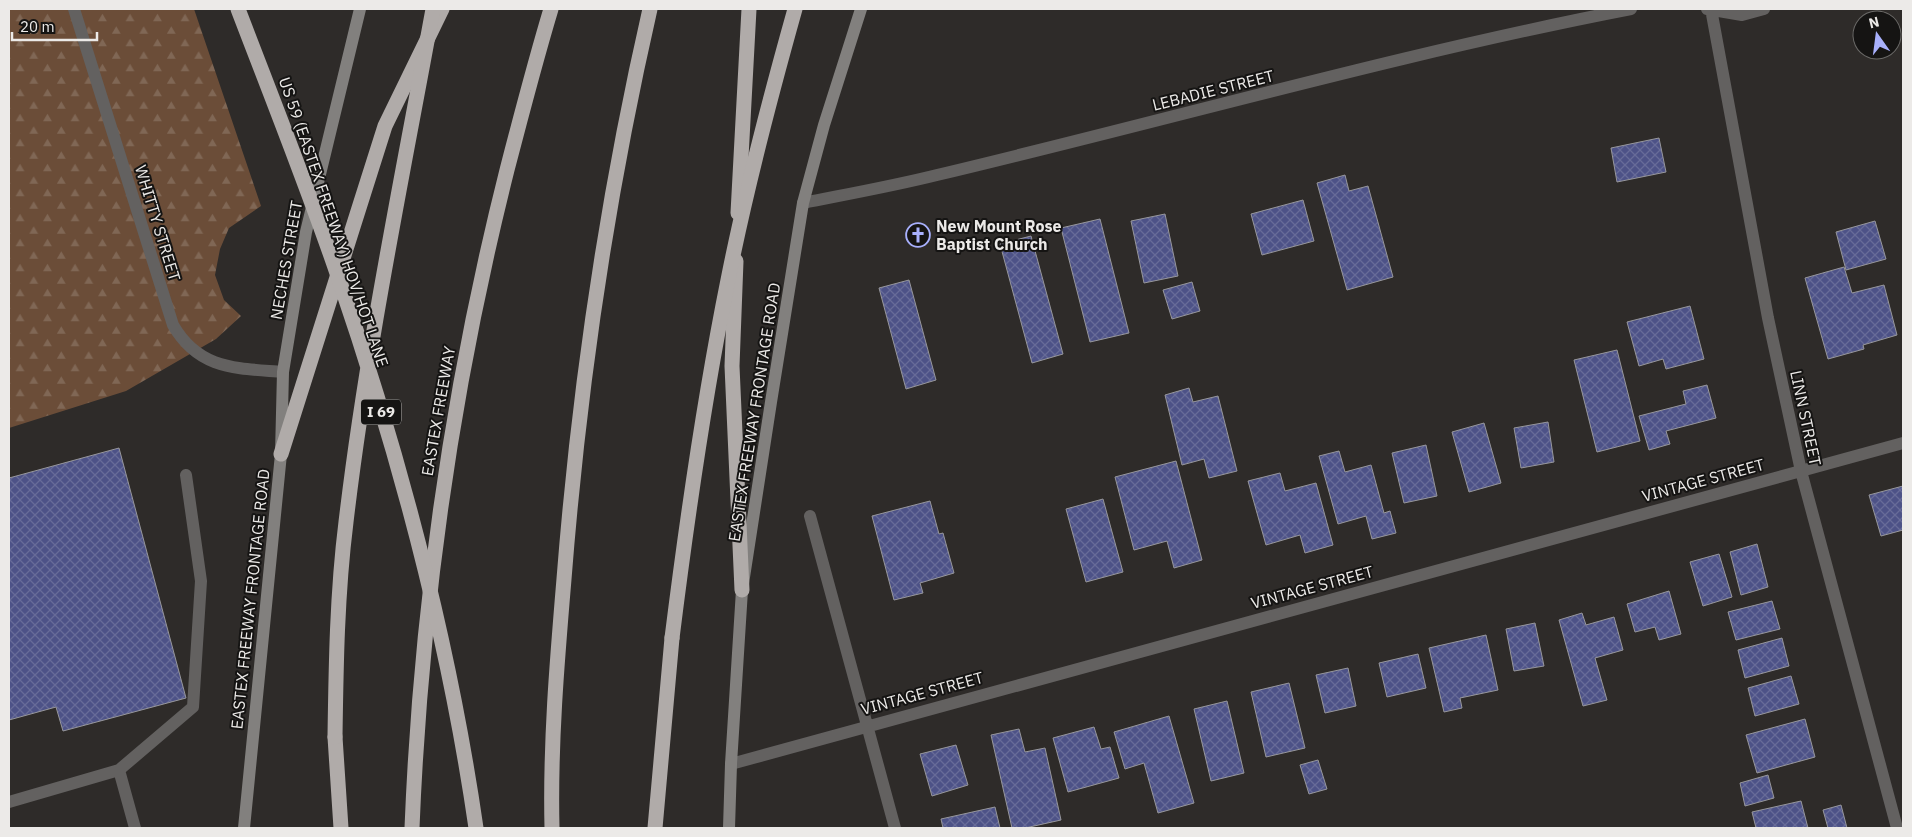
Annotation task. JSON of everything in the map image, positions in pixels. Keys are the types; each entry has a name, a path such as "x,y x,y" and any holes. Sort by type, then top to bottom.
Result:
{"highway":[{"name":"US 59 (EASTEX FREEWAY) HOV/HOT LANE","path":"238,9 338,278 397,462 436,616 465,755 476,828"},
{"path":"341,828 335,737 337,625 346,522 386,268 433,9"},
{"path":"281,454 385,126 442,9"},
{"name":"EASTEX FREEWAY","path":"412,828 415,733 437,520 453,420 488,246 552,9"},
{"path":"552,828 555,697 569,506 579,418 609,208 628,102 650,9"},
{"path":"742,590 732,366 749,9"},
{"path":"655,828 672,638 704,410 728,279 753,167 795,9"}],"main road":[{"name":"NECHES STREET","path":"283,372 306,232 360,9"},
{"name":"EASTEX FREEWAY FRONTAGE ROAD","path":"729,828 742,590 804,203 824,125 861,9"},
{"name":"EASTEX FREEWAY FRONTAGE ROAD","path":"244,828 281,454 283,372"}],"street":[{"name":"WHITTY STREET","path":"74,9 173,325 182,341 203,358 230,367 283,372"},
{"name":"LEBADIE STREET","path":"804,203 935,176 1460,45 1631,9"},
{"path":"1710,9 1742,15 1764,9"},
{"name":"LINN STREET","path":"1710,9 1768,318 1800,471 1897,828"},
{"name":"VINTAGE STREET","path":"731,764 867,725 1903,443"},
{"path":"9,802 120,770 193,707 201,581 186,475"},
{"path":"810,516 895,828"},
{"path":"120,770 135,828"}],"green space":[{"path":"9,9 194,9 261,206 229,228 220,249 215,275 224,300 241,316 216,339 126,391 9,428"}],"building":[{"path":"1659,138 1666,172 1617,182 1611,148"},
{"path":"1345,175 1349,191 1368,186 1393,277 1347,290 1317,183"},
{"path":"1303,200 1314,241 1262,255 1251,214"},
{"path":"1165,214 1178,276 1144,283 1131,221"},
{"path":"1100,219 1129,333 1090,342 1061,228"},
{"path":"1875,221 1886,259 1846,270 1836,232"},
{"path":"1031,236 1063,354 1032,363 1000,244"},
{"path":"1844,267 1852,293 1884,285 1897,335 1863,345 1864,349 1828,359 1805,278"},
{"path":"909,280 936,380 906,389 879,288"},
{"path":"1192,282 1200,311 1172,319 1163,290"},
{"path":"1690,306 1704,359 1666,369 1663,359 1639,366 1627,322"},
{"path":"1617,350 1640,441 1597,452 1574,360"},
{"path":"1707,385 1716,418 1666,431 1670,444 1649,450 1639,416 1686,404 1683,391"},
{"path":"1189,388 1193,402 1218,396 1237,471 1209,478 1204,459 1182,465 1165,395"},
{"path":"1548,422 1554,462 1521,468 1514,428"},
{"path":"1484,423 1501,483 1469,492 1452,432"},
{"path":"1426,445 1437,496 1404,503 1392,453"},
{"path":"119,448 186,698 63,731 56,707 9,720 9,478"},
{"path":"1339,451 1345,472 1371,465 1384,513 1390,511 1396,533 1372,539 1366,516 1338,524 1319,456"},
{"path":"1176,461 1202,560 1174,568 1167,541 1134,550 1115,477"},
{"path":"1280,473 1285,491 1316,483 1333,545 1305,553 1300,535 1266,545 1248,481"},
{"path":"1903,486 1903,530 1881,536 1869,495"},
{"path":"1103,499 1123,572 1086,582 1066,509"},
{"path":"930,501 939,534 943,533 954,573 920,583 923,593 894,600 872,516"},
{"path":"1757,544 1768,587 1741,595 1730,552"},
{"path":"1719,554 1732,597 1703,606 1690,562"},
{"path":"1669,591 1681,634 1659,640 1655,627 1635,632 1627,604"},
{"path":"1772,601 1780,629 1736,640 1728,612"},
{"path":"1582,613 1586,625 1614,617 1623,650 1595,658 1607,700 1583,706 1559,620"},
{"path":"1535,623 1544,666 1514,671 1506,629"},
{"path":"1486,635 1498,690 1460,698 1462,708 1444,712 1429,648"},
{"path":"1782,638 1789,666 1745,678 1738,650"},
{"path":"1418,654 1426,688 1387,697 1379,663"},
{"path":"1348,668 1356,706 1325,713 1316,675"},
{"path":"1791,676 1799,704 1755,716 1748,688"},
{"path":"1289,683 1305,748 1266,757 1251,692"},
{"path":"1227,701 1244,773 1211,781 1194,709"},
{"path":"1169,716 1194,803 1158,813 1144,763 1125,769 1114,732"},
{"path":"1805,719 1815,757 1757,773 1746,735"},
{"path":"1094,727 1101,749 1110,747 1119,778 1068,792 1053,738"},
{"path":"1019,729 1025,752 1045,748 1061,820 1025,828 1012,828 991,735"},
{"path":"956,745 968,785 932,796 920,754"},
{"path":"1318,760 1327,789 1309,794 1300,765"},
{"path":"1768,775 1774,798 1745,806 1740,783"},
{"path":"1801,801 1808,828 1756,828 1752,812"},
{"path":"1841,805 1847,828 1828,828 1823,810"},
{"path":"995,807 1000,828 943,828 941,819"}],"place":[{"name":"New Mount Rose Baptist Church","path":"918,235"}]}
